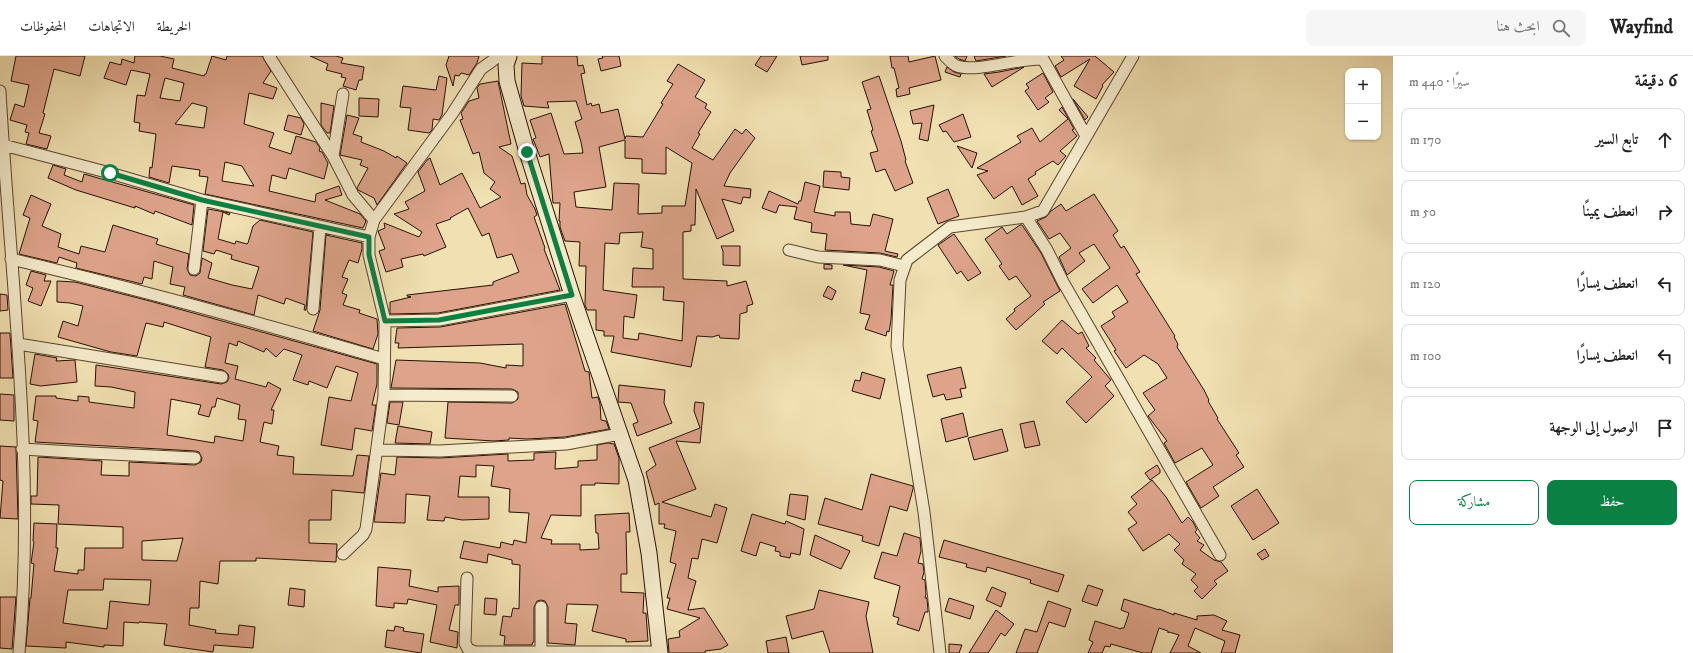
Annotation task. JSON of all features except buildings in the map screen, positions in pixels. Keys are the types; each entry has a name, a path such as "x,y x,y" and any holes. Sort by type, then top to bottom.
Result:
{"main road":[{"path":"509,56 506,65 507,81 527,152 572,295 636,480 649,553 660,652"}],"street":[{"path":"269,56 333,156 353,195 374,220"},
{"path":"343,554 363,535 366,529 370,493 378,450 384,395 385,321 369,255 369,237 374,220 452,114 481,69 499,56"},
{"path":"944,56 955,65 972,69 1029,59 1043,59 1086,136"},
{"path":"940,653 924,512 897,346 900,280 904,266 906,260 950,227 1026,217 1043,211 1132,56"},
{"path":"0,91 18,344 25,512 24,602 19,653"},
{"path":"333,156 343,94"},
{"path":"3,145 110,173 202,200 369,237"},
{"path":"194,269 202,200"},
{"path":"1026,217 1047,250 1063,282 1220,555"},
{"path":"313,309 320,227"},
{"path":"790,250 818,257 880,260 904,266"},
{"path":"11,260 261,323 384,359"},
{"path":"385,321 439,320 572,295"},
{"path":"18,344 222,377"},
{"path":"384,395 512,396"},
{"path":"378,450 440,451 566,444 620,434"},
{"path":"22,449 90,454 195,458"},
{"path":"467,578 465,643 468,649 474,652 660,652"},
{"path":"541,606 541,652"}],"route":[{"path":"110,173 202,200 369,237 369,255 385,321 439,320 572,295 527,152"}]}
